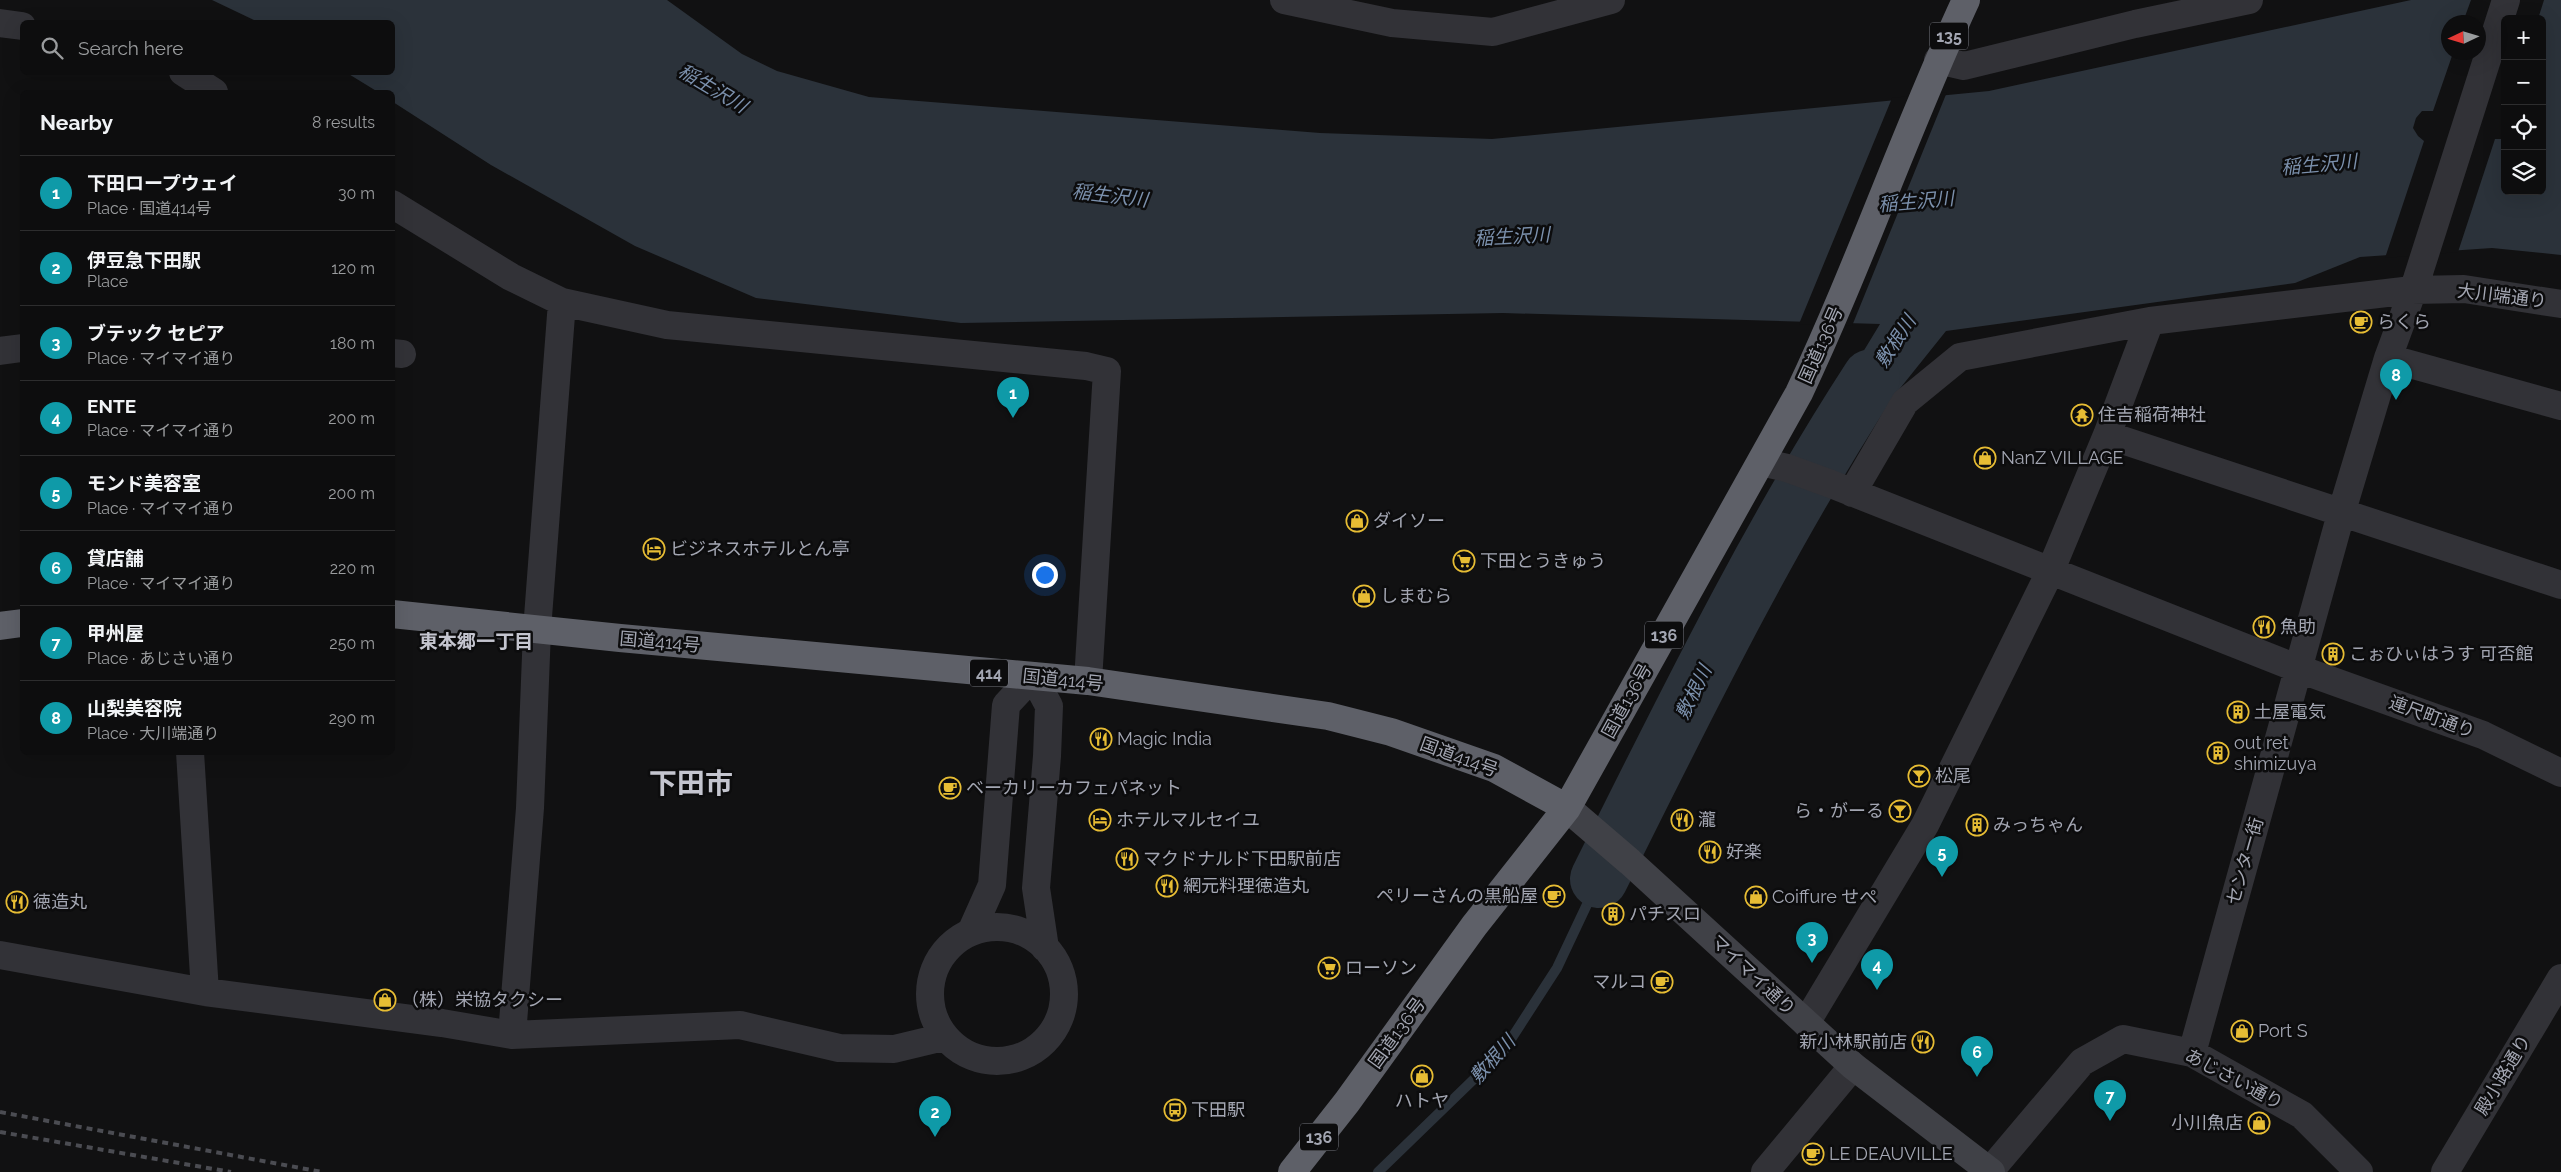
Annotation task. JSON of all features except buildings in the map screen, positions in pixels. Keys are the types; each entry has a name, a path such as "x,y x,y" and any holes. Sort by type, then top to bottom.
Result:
{"highway":[{"name":"135","path":"1936,66 1966,0"},
{"name":"国道136号","path":"1301,1168 1474,926 1567,808 1799,393 1823,342 1936,66"},
{"name":"国道414号","path":"395,614 537,630 1088,681 1328,716 1391,732 1494,768 1567,808"},
{"path":"0,626 20,623"}],"street":[{"path":"1284,0 1392,23 1493,32 1611,0"},
{"path":"1936,66 1964,66 2135,24 2249,0"},
{"name":"センター街","path":"2192,1053 2342,514 2388,358 2415,285 2506,0"},
{"path":"0,23 20,26"},
{"path":"188,75 211,90"},
{"path":"395,206 511,277 562,302 667,325 1086,366 1108,371 1088,681"},
{"name":"大川端通り","path":"1841,488 1905,402 1960,357 2150,321 2415,285 2464,289 2561,304"},
{"path":"512,1035 530,808 537,630 562,302"},
{"path":"1806,1023 1925,825 2050,572 2107,435 2150,321"},
{"path":"0,351 20,348"},
{"path":"2388,358 2561,406"},
{"path":"2107,435 2561,585"},
{"name":"連尺町通り","path":"1761,462 1787,468 1841,488 2299,670 2483,735 2561,773"},
{"path":"971,932 992,886 1006,705 1033,676 1049,706 1047,756 1036,888 1045,948 1062,979 1063,1005 1054,1029 1037,1049 1014,1060 988,1061 964,1053 944,1037 935,1022 930,1004 930,986 934,969 943,954 956,941 971,932 990,927 1010,928 1029,935 1045,948"},
{"path":"190,755 205,992"},
{"name":"マイマイ通り","path":"1567,808 1630,862 1853,1066 1990,1171"},
{"path":"0,955 205,992 442,1023 512,1035 740,1025 839,1048 894,1049 944,1037"},
{"name":"殿小路通り","path":"2445,1172 2559,987"},
{"name":"あじさい通り","path":"1990,1171 2082,1062 2123,1039 2192,1053 2302,1115 2359,1172"},
{"path":"1765,1172 1853,1066"}],"water":[{"name":"稲生沢川","path":"212,0 667,0 742,54 777,71 869,97 1320,133 1492,139 1989,91 2411,0 2561,0 2561,255 2492,248 2360,257 2295,283 1946,331 1845,457 1812,436 1880,324 1503,313 961,323 756,298 635,246 491,165 395,103 395,90 375,90 350,75 395,75 395,20 254,20"}],"pier":[{"path":"2471,0 2544,0 2539,15 2501,15 2501,139 2495,139 2458,252 2385,258 2424,141 2413,128 2416,118 2422,111 2433,111 2451,60 2486,60 2486,15 2466,15"},
{"path":"1947,92 1852,326 1799,324 1892,98"}],"waterway":[{"name":"敷根川","path":"1599,879 1695,688 1762,562 1833,438 1871,378"},
{"name":"敷根川","path":"1378,1172 1504,1050 1557,968 1599,879"}],"railway":[{"path":"0,1112 322,1172"},
{"path":"0,1132 231,1172"}],"place":[{"name":"らくら","path":"2361,322"},
{"name":"山梨美容院","path":"2396,400"},
{"name":"住吉稲荷神社","path":"2082,415"},
{"name":"下田ロープウェイ","path":"1013,418"},
{"name":"NanZ VILLAGE","path":"1985,458"},
{"name":"ダイソー","path":"1357,521"},
{"name":"ビジネスホテルとん亭","path":"654,549"},
{"name":"下田とうきゅう","path":"1464,561"},
{"name":"しまむら","path":"1364,596"},
{"name":"魚助","path":"2264,627"},
{"name":"こぉひぃはうす 可否館","path":"2333,654"},
{"name":"土屋電気","path":"2238,712"},
{"name":"Magic India","path":"1101,739"},
{"name":"out ret shimizuya","path":"2218,753"},
{"name":"松尾","path":"1919,776"},
{"name":"ベーカリーカフェパネット","path":"950,788"},
{"name":"ら・がーる","path":"1900,811"},
{"name":"ホテルマルセイユ","path":"1100,820"},
{"name":"瀧","path":"1682,820"},
{"name":"みっちゃん","path":"1977,825"},
{"name":"好楽","path":"1710,852"},
{"name":"マクドナルド下田駅前店","path":"1127,859"},
{"name":"モンド美容室","path":"1942,877"},
{"name":"網元料理徳造丸","path":"1167,886"},
{"name":"ペリーさんの黒船屋","path":"1554,896"},
{"name":"Coiffure せぺ","path":"1756,897"},
{"name":"徳造丸","path":"17,902"},
{"name":"パチスロ","path":"1613,914"},
{"name":"ブテック セピア","path":"1812,963"},
{"name":"ローソン","path":"1329,968"},
{"name":"マルコ","path":"1662,982"},
{"name":"ENTE","path":"1877,990"},
{"name":"（株）栄協タクシー","path":"385,1000"},
{"name":"Port S","path":"2242,1031"},
{"name":"新小林駅前店","path":"1923,1042"},
{"name":"ハトヤ","path":"1422,1076"},
{"name":"貸店舗","path":"1977,1077"},
{"name":"下田駅","path":"1175,1110"},
{"name":"甲州屋","path":"2110,1121"},
{"name":"小川魚店","path":"2259,1123"},
{"name":"伊豆急下田駅","path":"935,1137"},
{"name":"LE DEAUVILLE","path":"1813,1154"}],"district":[{"name":"東本郷一丁目","path":"476,641"},
{"name":"下田市","path":"691,783"}]}
